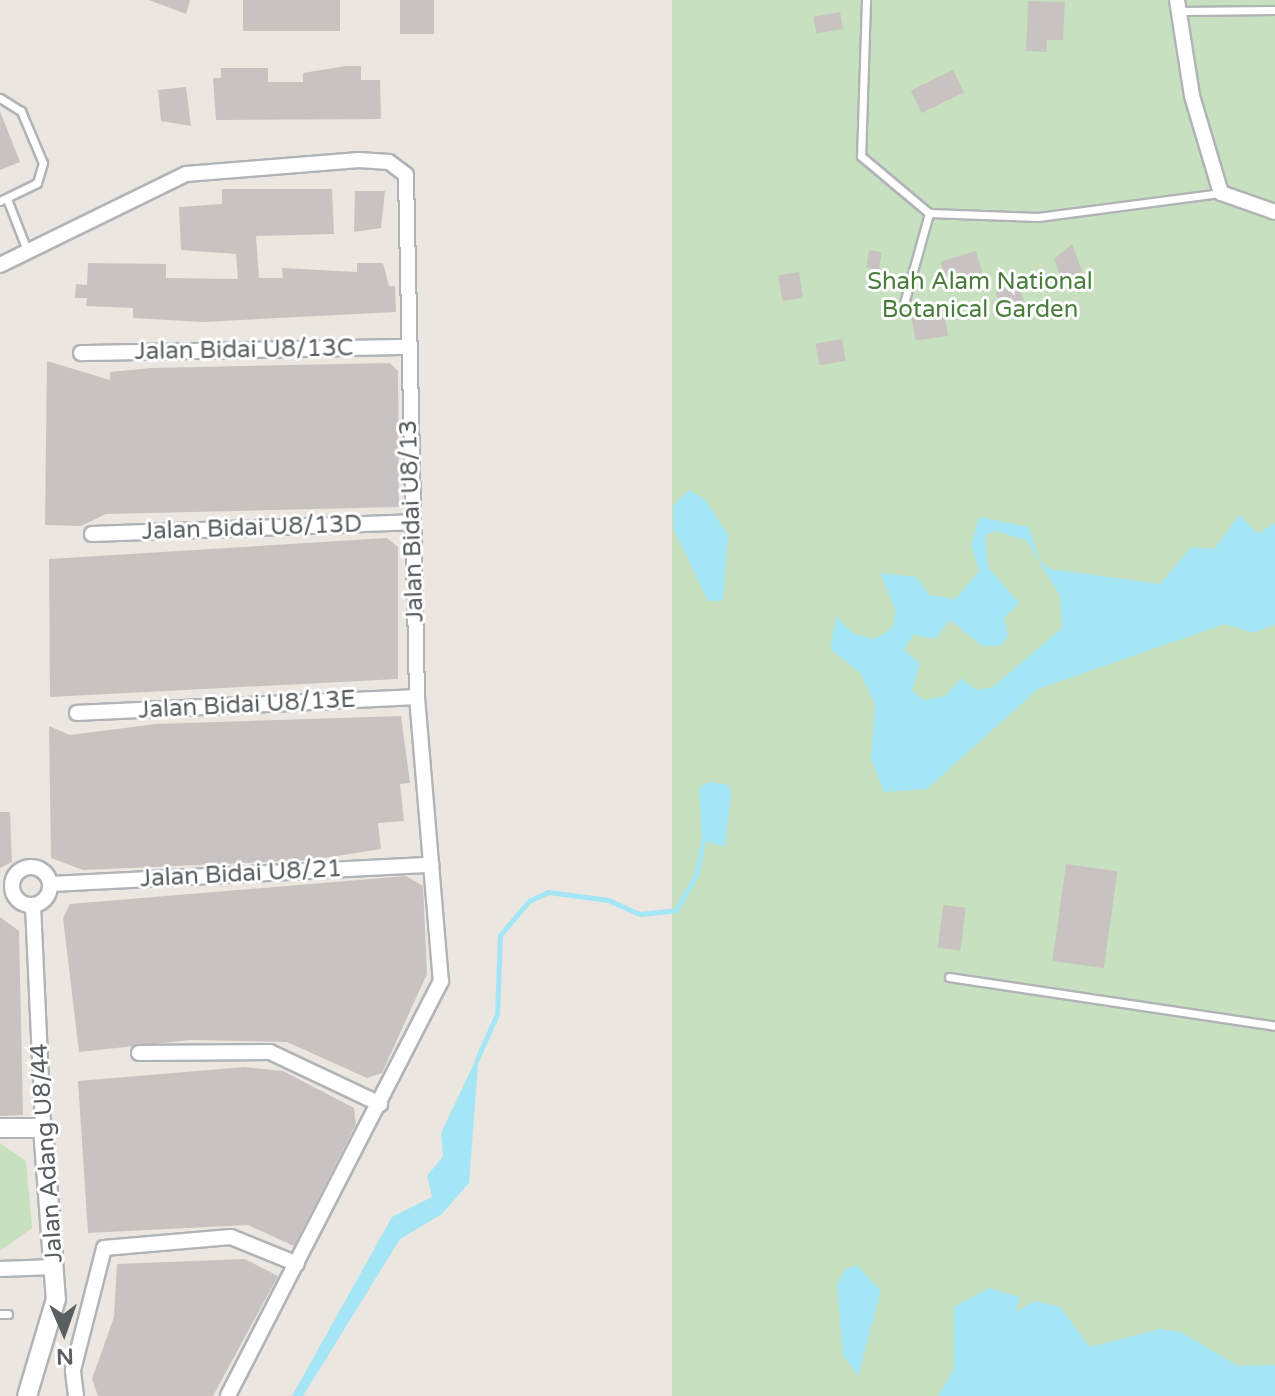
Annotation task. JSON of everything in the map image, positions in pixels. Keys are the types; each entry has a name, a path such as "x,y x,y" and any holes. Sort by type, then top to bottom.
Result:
{"street":[{"path":"1180,6 1192,96 1221,193 1275,212"},
{"name":"Jalan Bidai U8/13","path":"0,265 186,174 389,162 399,165 407,188 406,347 417,697 441,981 228,1396"},
{"name":"Jalan Bidai U8/13C","path":"81,353 406,347"},
{"name":"Jalan Bidai U8/13D","path":"92,534 412,522"},
{"name":"Jalan Bidai U8/13E","path":"77,713 417,697"},
{"name":"Jalan Bidai U8/21","path":"51,884 432,865"},
{"path":"29,866 41,869 51,884 33,905 6,888 29,866"},
{"name":"Jalan Adang U8/44","path":"27,1396 54,1315 55,1267 43,1128 33,905"},
{"path":"139,1053 270,1052 380,1104"},
{"path":"0,1128 43,1128"},
{"path":"76,1396 73,1370 104,1248 231,1237 297,1264"},
{"path":"0,1269 55,1267"}],"lane":[{"path":"866,0 861,156 929,213 1038,217 1221,193"},
{"path":"1180,6 1275,10"},
{"path":"0,98 21,111 43,163 37,183 3,200 27,250"},
{"path":"903,307 929,213"},
{"path":"949,977 1275,1026"}],"green space":[{"name":"Shah Alam National Botanical Garden","path":"672,0 1275,0 1275,1396 672,1396"},
{"path":"0,1143 26,1161 32,1228 0,1251"}],"water":[{"path":"689,490 705,499 728,535 723,601 708,601 674,530 673,506"},
{"path":"1239,515 1258,534 1275,523 1275,625 1252,633 1225,624 1038,689 927,789 884,792 871,759 875,705 861,674 830,649 836,617 854,634 875,639 892,628 896,611 880,573 917,577 929,595 955,599 979,571 971,545 979,517 1029,527 1039,560 1050,569 1160,584 1191,547 1214,549","holes":["995,531 1026,540 1060,596 1062,628 993,687 976,690 961,678 945,696 924,700 912,691 920,663 904,650 913,635 935,639 950,620 982,646 1000,646 1008,636 1004,618 1019,603 988,567 985,535"]},
{"path":"708,782 728,785 731,794 725,847 702,840 699,788"},
{"path":"479,1053 469,1183 442,1214 400,1239 303,1396 292,1396 392,1217 432,1197 427,1176 443,1156 441,1133"},
{"path":"857,1265 881,1291 858,1376 843,1355 837,1286 844,1270"},
{"path":"989,1288 1020,1297 1015,1312 1035,1301 1060,1307 1090,1347 1160,1329 1181,1332 1238,1366 1275,1365 1275,1396 938,1396 954,1369 954,1307"}],"building":[{"path":"149,0 190,0 186,14"},
{"path":"243,0 340,0 340,31 243,31"},
{"path":"400,0 434,0 434,34 400,34"},
{"path":"1028,1 1065,2 1063,40 1047,40 1046,52 1026,51"},
{"path":"840,12 843,29 816,33 813,17"},
{"path":"361,66 361,80 380,80 381,119 216,120 213,78 221,78 221,68 268,68 268,82 303,82 303,73"},
{"path":"953,70 964,92 922,113 911,91"},
{"path":"186,87 191,126 161,121 158,90"},
{"path":"0,111 20,162 0,170"},
{"path":"222,189 332,189 334,234 256,236 259,278 283,278 282,268 357,272 357,263 383,263 389,286 395,286 396,312 202,322 133,318 133,308 86,306 87,298 75,298 76,284 87,285 88,263 166,264 166,278 238,279 236,254 181,250 179,207 222,204"},
{"path":"355,191 385,191 381,228 354,232"},
{"path":"1072,244 1083,273 1062,281 1054,259"},
{"path":"869,250 882,252 879,270 866,268"},
{"path":"976,251 985,280 949,291 941,262"},
{"path":"799,272 803,298 782,301 778,275"},
{"path":"1018,284 1025,304 1002,312 995,292"},
{"path":"944,310 948,336 915,341 911,315"},
{"path":"842,339 846,361 819,365 815,344"},
{"path":"47,361 110,380 110,372 151,368 390,363 398,371 399,507 106,514 81,526 45,525"},
{"path":"387,538 398,547 398,679 50,697 49,559"},
{"path":"401,716 410,783 400,784 404,821 378,823 381,849 312,860 83,870 51,858 49,726 70,735 156,724"},
{"path":"0,812 10,812 12,862 0,868"},
{"path":"1066,864 1117,871 1104,968 1052,961"},
{"path":"406,876 423,886 427,974 382,1073 367,1078 287,1042 191,1040 79,1052 63,918 70,904"},
{"path":"943,905 966,908 961,950 938,948"},
{"path":"0,917 19,931 23,1115 0,1116"},
{"path":"244,1067 283,1071 354,1108 356,1124 294,1246 248,1225 88,1233 78,1081"},
{"path":"245,1259 278,1276 213,1396 98,1396 92,1379 114,1317 117,1264"}],"waterway":[{"path":"477,1059 497,1014 500,935 529,901 548,892 608,900 640,914 676,910 696,875 704,837"}]}
